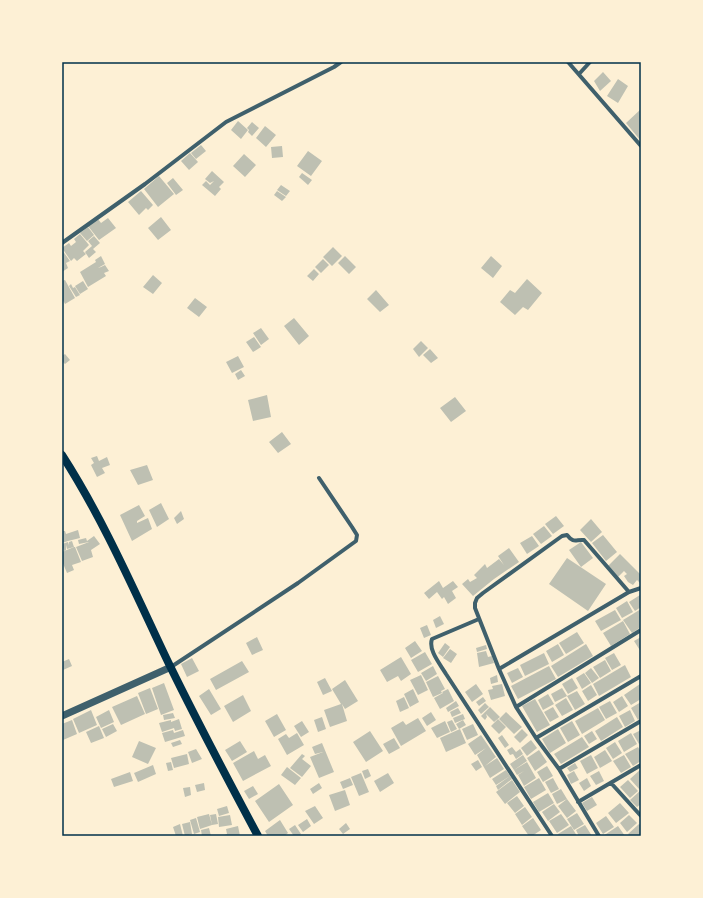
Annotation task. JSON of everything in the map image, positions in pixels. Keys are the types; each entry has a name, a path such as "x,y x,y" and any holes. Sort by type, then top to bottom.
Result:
{"main road":[{"path":"62,455 104,527 171,667 258,836"}],"street":[{"path":"62,243 144,184 226,122 274,99 341,62"},
{"path":"568,62 641,146"},
{"path":"579,74 590,62"},
{"path":"62,716 171,667 298,583 356,541 357,535 319,478"},
{"path":"599,836 559,769 536,738 516,707 475,608 477,598 483,593 562,536 568,535 571,540 584,540 629,592"},
{"path":"499,669 629,592 640,588"},
{"path":"479,619 432,639 431,649 552,836"},
{"path":"516,707 641,630"},
{"path":"536,738 641,676"},
{"path":"559,769 641,721"},
{"path":"578,802 641,765"},
{"path":"611,783 641,816"}],"building":[{"path":"603,72 611,81 600,91 594,81"},
{"path":"618,79 628,86 618,103 607,96"},
{"path":"641,109 641,141 626,123"},
{"path":"238,121 248,130 241,139 231,130"},
{"path":"252,122 259,128 252,136 248,132 249,130 247,128"},
{"path":"265,126 276,135 266,147 256,138"},
{"path":"201,145 206,151 196,159 191,153"},
{"path":"282,146 283,157 272,158 271,147"},
{"path":"308,151 322,161 311,176 297,166"},
{"path":"190,153 198,162 189,170 181,161"},
{"path":"244,154 256,165 245,177 233,166"},
{"path":"212,171 224,182 219,187 221,189 215,196 202,185 206,181 210,185 214,181 210,183 205,179"},
{"path":"302,173 312,180 308,185 299,177"},
{"path":"159,176 174,194 158,207 144,189"},
{"path":"173,178 183,190 176,195 167,183"},
{"path":"281,185 290,191 286,196 277,190"},
{"path":"141,191 153,205 148,210 146,208 139,215 128,202"},
{"path":"277,191 286,197 282,201 274,195"},
{"path":"161,217 171,230 158,240 148,228"},
{"path":"108,218 116,228 99,240 88,226 98,219 101,223"},
{"path":"88,227 94,235 87,241 80,233"},
{"path":"80,234 89,245 83,251 86,254 77,261 74,258 71,261 62,248 69,243 71,246 76,242 74,239"},
{"path":"94,236 100,243 93,249 96,252 89,258 85,252 92,246 88,241"},
{"path":"333,247 342,256 332,266 323,257"},
{"path":"62,250 70,261 66,263 68,268 62,272"},
{"path":"101,256 105,264 98,268 105,265 109,271 104,273 106,276 88,287 80,272 96,262 95,260"},
{"path":"345,256 356,267 349,274 338,263"},
{"path":"491,256 502,266 493,278 481,268"},
{"path":"323,259 329,265 321,273 315,267"},
{"path":"314,269 319,274 313,281 307,276"},
{"path":"153,275 162,283 153,294 143,287"},
{"path":"527,279 542,293 528,310 523,307 515,315 500,302 510,290 515,293"},
{"path":"65,280 75,298 65,304 62,298 62,281"},
{"path":"83,281 88,289 80,294 75,286"},
{"path":"71,284 80,295 76,297 69,286"},
{"path":"376,290 389,305 380,312 367,299"},
{"path":"195,298 207,307 199,317 187,308"},
{"path":"294,318 309,336 299,345 284,326"},
{"path":"261,328 269,339 261,345 253,333"},
{"path":"254,337 261,347 253,352 246,342"},
{"path":"421,341 428,348 419,357 413,349"},
{"path":"430,349 438,358 431,363 423,355"},
{"path":"65,354 70,360 65,364 62,361 62,356"},
{"path":"238,356 244,367 232,373 226,362"},
{"path":"241,370 245,376 238,380 235,374"},
{"path":"267,395 271,417 253,421 248,400"},
{"path":"455,397 466,411 451,422 440,408"},
{"path":"282,432 291,444 278,453 269,442"},
{"path":"97,456 99,461 107,457 110,465 102,468 105,473 97,477 91,465 94,463 91,458"},
{"path":"147,465 153,480 138,485 130,470"},
{"path":"161,503 169,519 157,527 149,510"},
{"path":"139,505 145,516 137,521 137,523 148,518 152,529 132,541 120,515"},
{"path":"181,511 184,519 177,524 174,518"},
{"path":"556,516 564,526 553,534 545,524"},
{"path":"591,519 602,532 591,542 580,530"},
{"path":"544,526 552,536 541,544 533,534"},
{"path":"78,530 80,538 62,543 62,531 65,531 66,534"},
{"path":"603,535 617,552 606,561 592,543"},
{"path":"94,536 100,544 91,550 93,557 82,561 76,547 89,542 79,544 78,540 86,538 87,541"},
{"path":"532,536 539,546 527,554 520,543"},
{"path":"72,541 74,547 67,549 66,545 66,550 64,551 62,544 68,542 69,545 69,542"},
{"path":"581,542 593,558 581,567 569,550"},
{"path":"74,547 81,562 72,565 74,570 67,573 62,561 62,552"},
{"path":"509,548 519,562 473,596 462,584 468,579 470,582 477,578 474,575 485,564 487,568 499,559 504,565 498,556"},
{"path":"620,554 641,575 641,584 637,580 633,585 628,582 624,576 627,574 624,571 618,577 608,566"},
{"path":"567,558 606,584 588,611 549,584"},
{"path":"439,581 443,588 453,581 458,587 452,591 456,598 448,604 444,597 442,599 437,592 429,599 424,593"},
{"path":"640,595 641,607 635,611 629,602"},
{"path":"627,601 633,612 622,618 616,608"},
{"path":"641,609 641,627 632,633 623,620"},
{"path":"615,610 621,620 601,631 595,621"},
{"path":"440,616 444,624 436,628 433,620"},
{"path":"623,621 630,634 611,646 603,633"},
{"path":"427,625 431,635 424,638 420,628"},
{"path":"577,632 584,643 566,654 559,643"},
{"path":"257,637 263,650 252,655 246,643"},
{"path":"641,637 641,652 634,641"},
{"path":"415,641 422,651 411,658 405,648"},
{"path":"445,643 450,647 443,657 438,653"},
{"path":"558,644 564,655 552,662 546,651"},
{"path":"586,644 593,656 558,677 551,666"},
{"path":"486,645 487,649 477,652 476,648"},
{"path":"450,649 457,654 451,663 443,658"},
{"path":"486,651 488,657 492,656 494,663 479,667 477,653"},
{"path":"425,652 432,664 418,672 411,660"},
{"path":"544,653 549,664 525,676 520,665"},
{"path":"614,653 621,665 612,670 605,658"},
{"path":"401,657 411,674 401,681 398,676 387,682 380,670"},
{"path":"192,658 199,671 187,677 181,664"},
{"path":"69,659 72,666 63,670 62,662"},
{"path":"605,660 611,671 600,678 593,667"},
{"path":"242,661 249,672 216,690 210,679"},
{"path":"625,665 631,677 599,696 593,684"},
{"path":"433,666 437,674 426,681 421,673"},
{"path":"549,666 556,679 518,699 511,686"},
{"path":"518,668 523,677 512,683 507,673"},
{"path":"591,668 599,678 592,683 585,673"},
{"path":"584,673 591,683 582,689 576,678"},
{"path":"421,675 428,690 418,695 410,680"},
{"path":"497,675 498,682 491,684 490,678"},
{"path":"438,676 445,689 441,691 442,693 433,697 426,682"},
{"path":"325,678 332,691 323,695 317,682"},
{"path":"572,678 578,688 568,694 562,684"},
{"path":"345,680 358,701 345,709 342,704 347,721 330,727 324,710 341,704 332,689"},
{"path":"164,683 174,710 161,715 152,688"},
{"path":"476,684 483,694 472,702 465,692"},
{"path":"502,684 505,696 491,700 488,690 493,689 492,686"},
{"path":"640,684 641,699 631,705 624,695"},
{"path":"591,685 597,695 588,701 582,691"},
{"path":"150,688 158,709 146,714 138,693"},
{"path":"562,688 567,696 555,702 551,694"},
{"path":"209,689 221,709 211,715 199,696"},
{"path":"413,689 419,702 410,707 404,694"},
{"path":"448,689 454,701 440,709 434,698"},
{"path":"577,691 585,704 575,710 567,696"},
{"path":"548,694 554,704 543,710 538,700"},
{"path":"243,695 251,711 233,722 224,706"},
{"path":"137,696 145,714 121,725 112,707"},
{"path":"622,696 628,706 619,712 613,702"},
{"path":"404,697 409,708 400,712 396,701"},
{"path":"483,697 486,701 479,706 476,702"},
{"path":"566,698 573,710 562,716 555,705"},
{"path":"535,699 550,725 537,732 522,706"},
{"path":"456,701 459,706 448,712 446,708"},
{"path":"610,701 617,713 606,719 599,707"},
{"path":"641,702 641,718 638,720 631,708"},
{"path":"485,703 489,707 481,714 478,710"},
{"path":"490,707 500,717 494,722 486,714 487,717 485,720 481,716"},
{"path":"553,707 559,717 550,722 544,712"},
{"path":"458,708 461,713 452,717 450,712"},
{"path":"598,708 605,720 582,734 575,721"},
{"path":"91,710 97,725 79,733 73,719"},
{"path":"109,710 114,722 101,728 96,717"},
{"path":"630,710 635,721 625,727 619,716"},
{"path":"431,712 436,720 427,726 422,718"},
{"path":"506,712 522,727 514,734 499,719"},
{"path":"173,713 175,718 164,720 163,715"},
{"path":"277,714 286,730 274,737 265,721"},
{"path":"463,714 465,719 455,723 453,718"},
{"path":"322,717 326,729 318,732 314,720"},
{"path":"617,717 623,727 601,741 595,731"},
{"path":"418,718 426,731 401,746 391,728 403,721 406,725"},
{"path":"179,719 182,729 175,731 174,728 162,732 159,723 171,720 171,722"},
{"path":"498,719 506,727 499,734 491,726"},
{"path":"72,720 77,734 63,740 62,724"},
{"path":"452,720 457,729 451,732 447,722"},
{"path":"463,720 466,725 459,729 456,724"},
{"path":"302,721 309,732 301,737 294,726"},
{"path":"445,721 450,732 437,738 431,728"},
{"path":"572,721 580,735 568,742 560,728"},
{"path":"113,724 117,731 106,737 102,729"},
{"path":"473,724 478,735 467,740 462,729"},
{"path":"99,726 104,738 91,743 86,732"},
{"path":"460,729 466,743 446,752 440,738"},
{"path":"522,729 528,735 520,743 514,737"},
{"path":"558,729 566,743 550,753 542,739"},
{"path":"173,730 174,733 183,730 185,736 165,742 162,733"},
{"path":"641,730 641,742 639,744 633,734"},
{"path":"370,731 383,751 366,762 353,742"},
{"path":"592,731 597,739 589,744 584,736"},
{"path":"297,733 304,745 287,755 278,739 286,734 289,738"},
{"path":"631,733 637,744 624,752 618,741"},
{"path":"481,735 496,757 485,766 497,758 504,769 490,778 477,755 486,748 475,755 468,744"},
{"path":"502,735 509,745 505,748 498,738"},
{"path":"582,737 589,747 561,764 554,754"},
{"path":"394,738 400,748 389,754 383,744"},
{"path":"180,740 182,744 173,747 171,743"},
{"path":"531,740 537,748 527,756 521,748"},
{"path":"139,741 156,748 148,764 132,757"},
{"path":"240,741 247,752 232,761 225,750"},
{"path":"615,742 622,753 613,759 606,748"},
{"path":"322,743 334,772 319,778 310,757 323,752 315,754 312,747"},
{"path":"512,747 516,752 520,749 523,754 516,759 513,754 510,755 507,750"},
{"path":"638,747 641,752 641,761 633,766 625,754"},
{"path":"196,749 202,759 192,763 188,752"},
{"path":"539,750 547,762 535,771 527,758"},
{"path":"605,750 612,761 600,768 594,757"},
{"path":"254,751 258,759 265,755 271,766 243,781 233,763"},
{"path":"187,754 189,764 174,768 171,758"},
{"path":"302,754 305,756 302,759 311,766 302,777 290,768"},
{"path":"523,755 527,761 514,770 510,764"},
{"path":"591,755 598,768 587,774 580,761"},
{"path":"624,755 631,767 621,773 613,761"},
{"path":"478,760 482,767 476,771 471,764"},
{"path":"171,762 173,770 168,771 166,763"},
{"path":"527,762 536,778 524,786 518,775 524,771 517,775 514,770"},
{"path":"575,763 578,768 570,772 567,768"},
{"path":"153,765 156,774 138,782 134,773"},
{"path":"547,766 553,776 543,782 537,772"},
{"path":"287,767 301,778 295,785 281,775"},
{"path":"368,769 371,776 365,779 362,771"},
{"path":"641,769 641,789 640,790 630,779"},
{"path":"506,770 510,776 496,785 492,779"},
{"path":"574,771 579,780 571,784 567,775"},
{"path":"599,771 604,781 596,785 590,776"},
{"path":"130,772 133,781 114,787 111,779"},
{"path":"361,773 369,792 359,796 351,777"},
{"path":"388,773 394,783 380,792 374,781"},
{"path":"510,776 512,779 498,790 496,786"},
{"path":"350,778 353,785 343,789 340,782"},
{"path":"539,778 546,790 531,799 524,787"},
{"path":"553,778 559,789 551,793 545,782"},
{"path":"587,778 591,786 584,791 579,783"},
{"path":"512,780 520,792 505,804 496,792"},
{"path":"628,780 638,791 630,798 620,787"},
{"path":"204,783 205,790 197,792 195,785"},
{"path":"319,783 322,788 313,794 310,789"},
{"path":"279,784 293,805 269,822 255,801"},
{"path":"253,786 258,794 249,799 244,791"},
{"path":"190,787 191,795 185,797 183,788"},
{"path":"561,789 567,799 557,804 552,794"},
{"path":"345,790 350,805 335,811 329,795"},
{"path":"641,790 641,804 637,807 630,800"},
{"path":"548,793 554,803 539,812 533,802"},
{"path":"517,796 524,806 515,813 507,803"},
{"path":"592,797 597,805 587,811 582,803"},
{"path":"567,799 576,811 567,818 558,806"},
{"path":"620,803 629,813 616,823 608,813"},
{"path":"554,804 560,812 548,821 542,812"},
{"path":"227,806 229,813 219,816 217,809"},
{"path":"315,806 323,818 314,824 305,811"},
{"path":"525,807 532,817 522,825 515,814"},
{"path":"577,813 584,824 574,830 567,819"},
{"path":"209,814 212,825 200,829 197,817"},
{"path":"216,814 218,824 212,825 210,815"},
{"path":"561,814 569,825 557,833 549,821"},
{"path":"230,815 232,825 219,827 218,817"},
{"path":"629,815 637,823 627,832 620,823"},
{"path":"606,816 614,827 603,834 596,823"},
{"path":"196,818 200,832 194,834 190,820"},
{"path":"533,818 541,830 532,836 529,836 522,826"},
{"path":"307,819 311,826 303,832 298,825"},
{"path":"280,820 288,833 284,836 268,836 265,831"},
{"path":"190,822 192,834 185,836 182,824"},
{"path":"346,823 350,829 343,834 339,829"},
{"path":"180,824 183,836 176,836 173,827"},
{"path":"639,824 641,826 641,835 630,836 628,834"},
{"path":"295,825 301,834 298,836 294,836 289,829"},
{"path":"585,825 592,836 579,836 576,830"},
{"path":"238,826 240,836 222,836 227,834 226,829"},
{"path":"571,826 577,836 559,836 558,834"},
{"path":"618,826 625,836 603,836"},
{"path":"209,828 211,836 202,836 201,830"}]}
